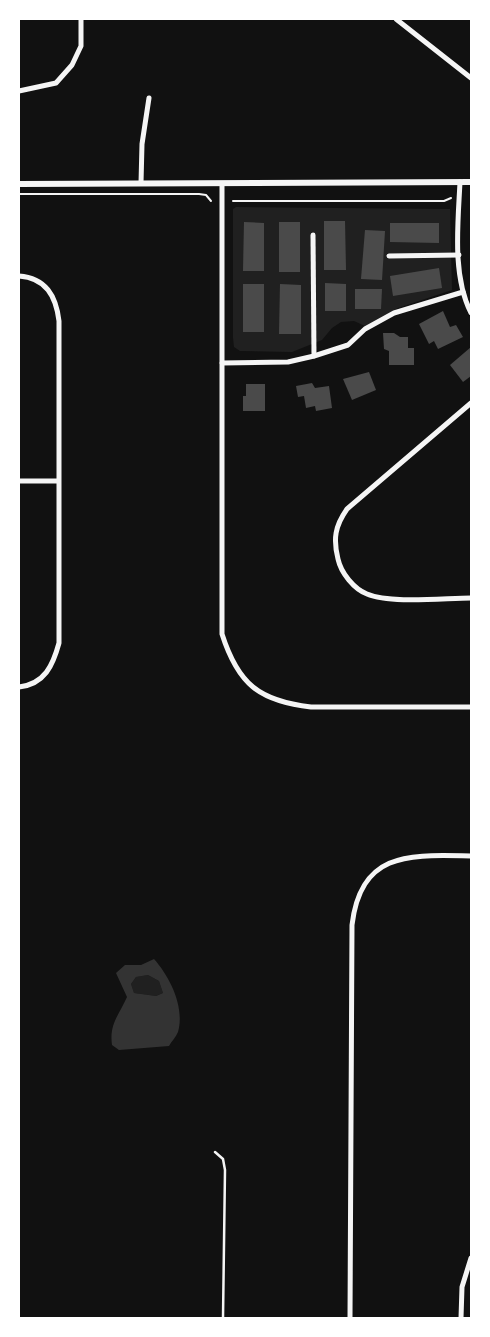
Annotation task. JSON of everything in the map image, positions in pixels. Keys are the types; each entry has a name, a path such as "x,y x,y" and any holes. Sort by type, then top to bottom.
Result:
{"street":[{"path":"19,91 56,84 72,65 81,46 81,19"},
{"path":"396,19 471,78"},
{"path":"141,183 142,144 149,98"},
{"path":"460,182 459,271 463,292 471,313"},
{"path":"19,184 141,183 222,185 471,182"},
{"path":"222,185 222,634 230,657 241,676 267,698 288,704 311,707 471,707"},
{"path":"313,235 314,356"},
{"path":"390,256 459,255"},
{"path":"19,276 39,281 50,290 57,304 59,320 59,643 52,666 40,678 28,686 19,687"},
{"path":"222,364 288,362 314,356 348,345 365,329 394,313 463,292"},
{"path":"471,403 347,509 339,520 334,535 340,566 354,586 366,594 384,598 471,598"},
{"path":"19,482 58,481"},
{"path":"350,1318 352,926 355,906 363,887 390,862 413,855 471,856"},
{"path":"461,1318 462,1287 471,1258"}],"lane":[{"path":"215,1152 223,1159 225,1170 223,1318"}],"path":[{"path":"19,194 200,194 206,195 211,200"},
{"path":"233,201 444,201"}],"shaded area":[{"path":"236,207 450,209 452,290 398,308 365,326 354,321 341,322 332,328 322,340 292,352 240,351 234,347 233,338 233,209"},
{"path":"154,959 170,983 178,1003 180,1022 178,1032 169,1046 119,1050 112,1045 112,1031 115,1020 127,997 116,973 125,965 141,965","holes":["148,975 159,981 163,993 156,996 134,993 131,984 136,977"]},
{"path":"148,975 159,981 163,993 156,996 134,993 131,984 136,977"}],"building":[{"path":"324,221 345,221 346,270 324,270"},
{"path":"244,222 264,223 264,271 243,271"},
{"path":"279,222 300,222 300,272 279,272"},
{"path":"390,223 439,223 439,243 390,242"},
{"path":"365,230 385,231 382,280 361,279"},
{"path":"439,268 442,288 393,296 390,276"},
{"path":"325,283 346,284 346,311 325,311"},
{"path":"243,284 264,284 264,332 243,332"},
{"path":"280,284 301,285 301,334 279,334"},
{"path":"355,289 382,289 381,309 355,309"},
{"path":"443,311 450,327 456,325 463,337 438,349 434,341 429,344 419,324"},
{"path":"383,333 394,333 400,337 408,337 408,348 414,348 414,365 389,365 389,351 384,349"},
{"path":"471,347 471,376 463,382 450,365"},
{"path":"369,372 376,390 352,400 343,379"},
{"path":"312,383 315,388 329,386 332,408 316,411 315,406 306,408 304,396 298,397 296,386"},
{"path":"246,384 265,384 265,411 243,411 243,396 246,396"}]}
